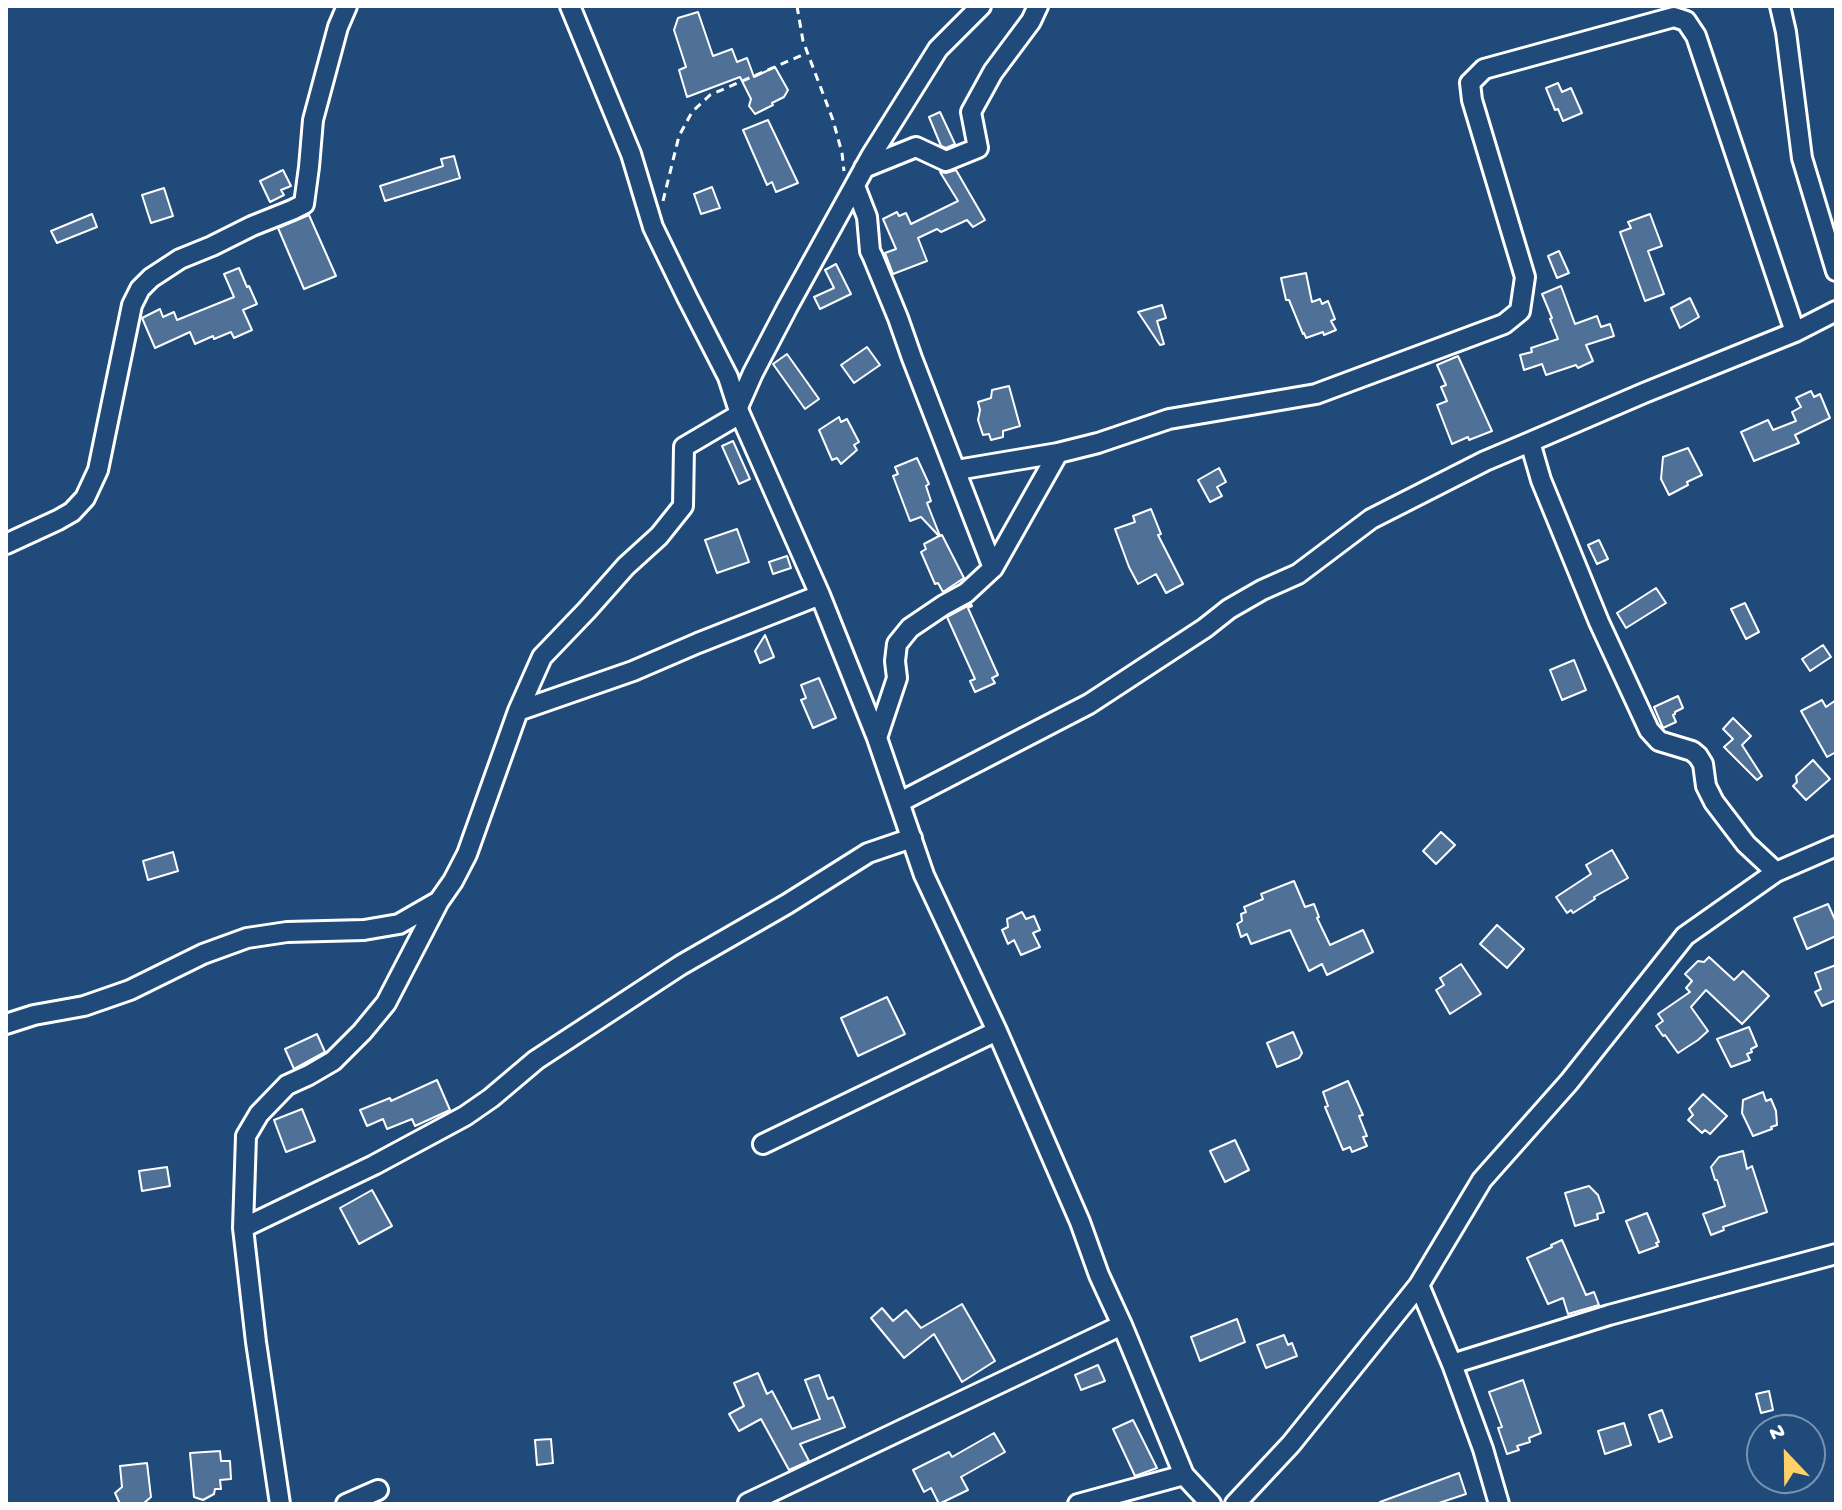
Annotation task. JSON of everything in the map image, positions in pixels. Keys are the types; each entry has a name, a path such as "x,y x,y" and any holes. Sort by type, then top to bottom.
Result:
{"street":[{"path":"6,544 72,512 85,498 98,470 132,305 140,289 180,259 304,204 313,120 338,27 347,6"},
{"path":"570,6 631,154 653,227 728,377 739,410 820,595 877,738 924,875 997,1031 1080,1222 1099,1275 1184,1475 1211,1504"},
{"path":"280,1504 243,1228 246,1136 259,1114 287,1085 333,1061 386,1003 467,854 518,711 542,657 626,566 659,536 683,506 684,447 739,410 753,373 864,168 938,49 981,6"},
{"path":"864,168 916,147 946,161 978,148 971,112 993,72 1031,21 1038,6"},
{"path":"1780,6 1802,158 1836,271"},
{"path":"957,470 1058,453 1169,419 1316,394 1504,324 1520,311 1525,277 1472,100 1470,83 1484,69 1674,17 1686,21 1696,36 1795,332"},
{"path":"851,193 867,217 870,251 993,568"},
{"path":"900,802 1089,704 1229,609 1298,574 1371,519 1485,461 1795,332 1836,311"},
{"path":"1530,442 1551,506 1599,622 1649,730 1659,741 1692,751 1698,756 1714,802 1746,844 1776,872"},
{"path":"877,738 897,678 897,644 910,628 966,593 993,568 1058,453"},
{"path":"518,711 633,671 820,595"},
{"path":"243,1228 374,1165 465,1116 536,1060 681,965 868,853 912,838"},
{"path":"1235,1504 1291,1444 1419,1285 1482,1180 1569,1082 1685,936 1776,872 1836,846"},
{"path":"6,1024 34,1015 84,1006 130,990 203,954 247,938 287,932 364,930 399,924 439,901"},
{"path":"763,1144 997,1031"},
{"path":"1452,1364 1609,1315 1836,1254"},
{"path":"1419,1285 1452,1364 1499,1504"},
{"path":"748,1503 1122,1325"},
{"path":"1078,1504 1184,1475"},
{"path":"346,1504 378,1490"}],"path":[{"path":"797,6 803,41 833,120 851,193"},
{"path":"653,227 679,136 692,112 710,95 807,53"}],"building":[{"path":"698,12 713,56 732,49 737,62 747,58 754,77 775,67 788,90 784,97 755,114 749,106 751,99 740,77 687,97 679,70 686,67 674,30 678,18"},
{"path":"1558,83 1562,92 1571,88 1582,113 1563,121 1546,88"},
{"path":"940,112 955,144 946,148 941,146 929,117"},
{"path":"768,120 798,183 776,192 772,182 767,185 743,130"},
{"path":"454,156 460,178 385,201 380,186 443,166 441,159"},
{"path":"283,170 291,186 281,190 284,195 270,202 260,181"},
{"path":"956,170 985,220 973,227 967,220 918,238 927,261 893,274 885,253 896,249 883,219 897,212 899,216 906,213 911,224 958,201 940,172"},
{"path":"712,187 720,208 701,214 694,194"},
{"path":"164,188 173,216 151,223 142,195"},
{"path":"92,214 97,227 57,243 51,231"},
{"path":"1650,214 1662,246 1648,251 1664,294 1645,301 1620,232 1631,228 1628,222"},
{"path":"309,215 336,276 304,289 278,228"},
{"path":"1559,251 1569,273 1557,278 1548,256"},
{"path":"836,264 851,294 820,309 814,297 834,288 825,270"},
{"path":"239,268 257,304 243,310 252,330 234,338 231,332 214,339 213,336 195,344 190,332 155,348 142,318 160,309 163,317 174,312 177,320 234,297 224,274"},
{"path":"1306,273 1312,302 1320,299 1322,304 1328,301 1335,319 1331,321 1336,330 1306,338 1289,300 1286,300 1281,278"},
{"path":"1561,286 1575,324 1597,316 1601,327 1610,324 1614,336 1586,345 1593,361 1578,368 1576,365 1546,375 1542,364 1524,370 1520,355 1558,339 1542,294"},
{"path":"1690,298 1699,317 1680,328 1671,308"},
{"path":"1162,305 1166,318 1157,321 1164,344 1160,345 1138,312"},
{"path":"867,347 880,365 854,383 841,365"},
{"path":"787,354 819,399 805,409 773,364"},
{"path":"1458,356 1492,431 1452,444 1437,405 1447,401 1441,387 1446,385 1437,365"},
{"path":"1009,386 1020,426 1003,431 1003,437 991,440 989,434 983,435 978,420 978,402 991,398 992,390"},
{"path":"1811,391 1814,397 1820,394 1830,418 1795,435 1799,443 1754,461 1741,432 1768,420 1773,430 1796,421 1792,412 1801,407 1796,398"},
{"path":"839,417 841,422 847,419 859,442 854,445 857,450 841,464 837,458 832,460 819,430"},
{"path":"733,441 750,479 739,484 722,446"},
{"path":"1688,448 1702,475 1669,495 1661,479 1663,457"},
{"path":"917,458 929,484 926,486 931,501 927,503 940,536 964,578 943,592 938,583 935,584 921,552 926,549 924,544 939,536 921,517 910,521 893,476 898,474 895,467"},
{"path":"1219,468 1226,482 1217,487 1222,496 1210,502 1198,480"},
{"path":"1151,509 1161,534 1158,535 1183,584 1166,593 1156,574 1138,584 1115,529 1135,522 1133,516"},
{"path":"737,529 749,562 717,573 705,540"},
{"path":"1599,540 1608,559 1597,564 1588,545"},
{"path":"787,556 791,568 773,574 769,562"},
{"path":"1656,588 1666,603 1626,628 1617,613"},
{"path":"1745,603 1759,632 1746,639 1731,609"},
{"path":"971,604 968,608 998,675 992,678 995,683 975,692 970,681 975,679 947,617"},
{"path":"765,635 774,657 760,663 755,651"},
{"path":"1823,645 1831,657 1810,671 1802,659"},
{"path":"1574,660 1586,690 1562,700 1550,670"},
{"path":"819,678 836,718 813,728 801,700 806,698 801,685"},
{"path":"1678,696 1683,708 1673,715 1676,722 1663,728 1654,707"},
{"path":"1822,700 1826,707 1836,700 1836,752 1827,757 1801,711"},
{"path":"1733,718 1751,736 1742,745 1762,776 1757,780 1724,747 1733,739 1723,729"},
{"path":"1813,760 1830,779 1806,800 1793,786 1797,782 1796,776"},
{"path":"1441,832 1455,845 1436,864 1423,851"},
{"path":"1612,850 1628,878 1573,913 1571,910 1567,913 1556,897 1591,874 1586,865"},
{"path":"173,852 178,871 148,880 143,861"},
{"path":"1294,881 1305,907 1314,904 1330,945 1363,930 1373,952 1327,975 1322,964 1309,971 1290,930 1251,944 1247,934 1241,937 1237,924 1242,921 1241,914 1246,912 1244,907 1263,899 1261,894"},
{"path":"1828,904 1836,922 1836,936 1807,949 1794,918"},
{"path":"1022,912 1026,919 1034,916 1040,930 1033,933 1040,947 1021,955 1014,940 1008,944 1002,930 1008,927 1007,919"},
{"path":"1497,925 1524,949 1507,968 1480,944"},
{"path":"1709,957 1734,980 1743,971 1769,996 1742,1024 1706,990 1691,1007 1708,1031 1678,1053 1656,1026 1663,1021 1658,1014 1690,992 1686,988 1692,981 1685,974 1698,961 1704,962"},
{"path":"1461,964 1481,994 1450,1014 1436,990 1444,985 1440,978"},
{"path":"1836,965 1836,1000 1822,1006 1815,992 1821,989 1815,973"},
{"path":"887,997 905,1034 858,1056 841,1018"},
{"path":"1749,1027 1757,1046 1747,1054 1750,1060 1731,1067 1717,1039"},
{"path":"1293,1032 1302,1053 1299,1058 1277,1067 1267,1043"},
{"path":"317,1034 325,1052 294,1069 285,1049"},
{"path":"437,1080 450,1110 415,1126 412,1119 387,1129 383,1119 367,1126 360,1110 390,1098 391,1101"},
{"path":"1348,1081 1363,1115 1359,1116 1367,1136 1363,1137 1367,1146 1352,1152 1350,1147 1343,1150 1325,1107 1328,1106 1323,1092"},
{"path":"1763,1092 1766,1101 1771,1099 1777,1125 1753,1136 1742,1113 1743,1100"},
{"path":"1703,1094 1727,1116 1710,1134 1705,1130 1702,1133 1688,1120 1693,1115 1689,1109"},
{"path":"302,1109 315,1141 286,1152 274,1120"},
{"path":"1235,1140 1249,1170 1225,1182 1210,1151"},
{"path":"1743,1151 1747,1169 1752,1166 1767,1212 1723,1227 1724,1230 1711,1235 1703,1214 1725,1206 1711,1167 1719,1157"},
{"path":"167,1167 170,1186 142,1191 139,1171"},
{"path":"1589,1186 1598,1195 1604,1212 1597,1214 1598,1219 1575,1226 1565,1193"},
{"path":"372,1190 392,1226 359,1244 340,1208"},
{"path":"1647,1213 1659,1242 1656,1243 1658,1246 1639,1253 1626,1221"},
{"path":"1562,1240 1586,1295 1594,1292 1599,1305 1568,1314 1563,1298 1548,1304 1527,1258"},
{"path":"962,1304 995,1361 962,1382 934,1334 904,1358 871,1318 882,1308 893,1321 906,1310 921,1328"},
{"path":"1237,1319 1245,1342 1200,1361 1191,1337"},
{"path":"1284,1335 1288,1345 1292,1343 1297,1356 1266,1368 1257,1345"},
{"path":"1098,1365 1105,1381 1081,1390 1075,1375"},
{"path":"758,1373 767,1394 772,1391 792,1429 820,1419 805,1380 819,1375 828,1399 833,1397 845,1427 800,1444 809,1461 789,1470 761,1419 739,1431 729,1414 744,1406 734,1383"},
{"path":"1523,1380 1541,1433 1529,1438 1530,1442 1517,1446 1519,1450 1507,1454 1498,1428 1502,1427 1489,1392"},
{"path":"1769,1391 1773,1410 1761,1413 1756,1394"},
{"path":"1662,1410 1672,1437 1659,1442 1649,1415"},
{"path":"1133,1420 1157,1468 1135,1476 1113,1429"},
{"path":"1624,1423 1631,1445 1605,1454 1598,1431"},
{"path":"994,1433 1005,1452 961,1477 968,1490 939,1504 931,1488 924,1492 913,1470 949,1452 952,1457"},
{"path":"551,1439 553,1463 537,1465 535,1440"},
{"path":"220,1451 221,1461 230,1461 231,1479 220,1480 221,1489 215,1489 214,1494 203,1500 194,1497 190,1453"},
{"path":"147,1463 151,1497 144,1503 120,1504 115,1493 122,1487 120,1466"},
{"path":"1459,1473 1466,1494 1436,1504 1380,1502"}]}
